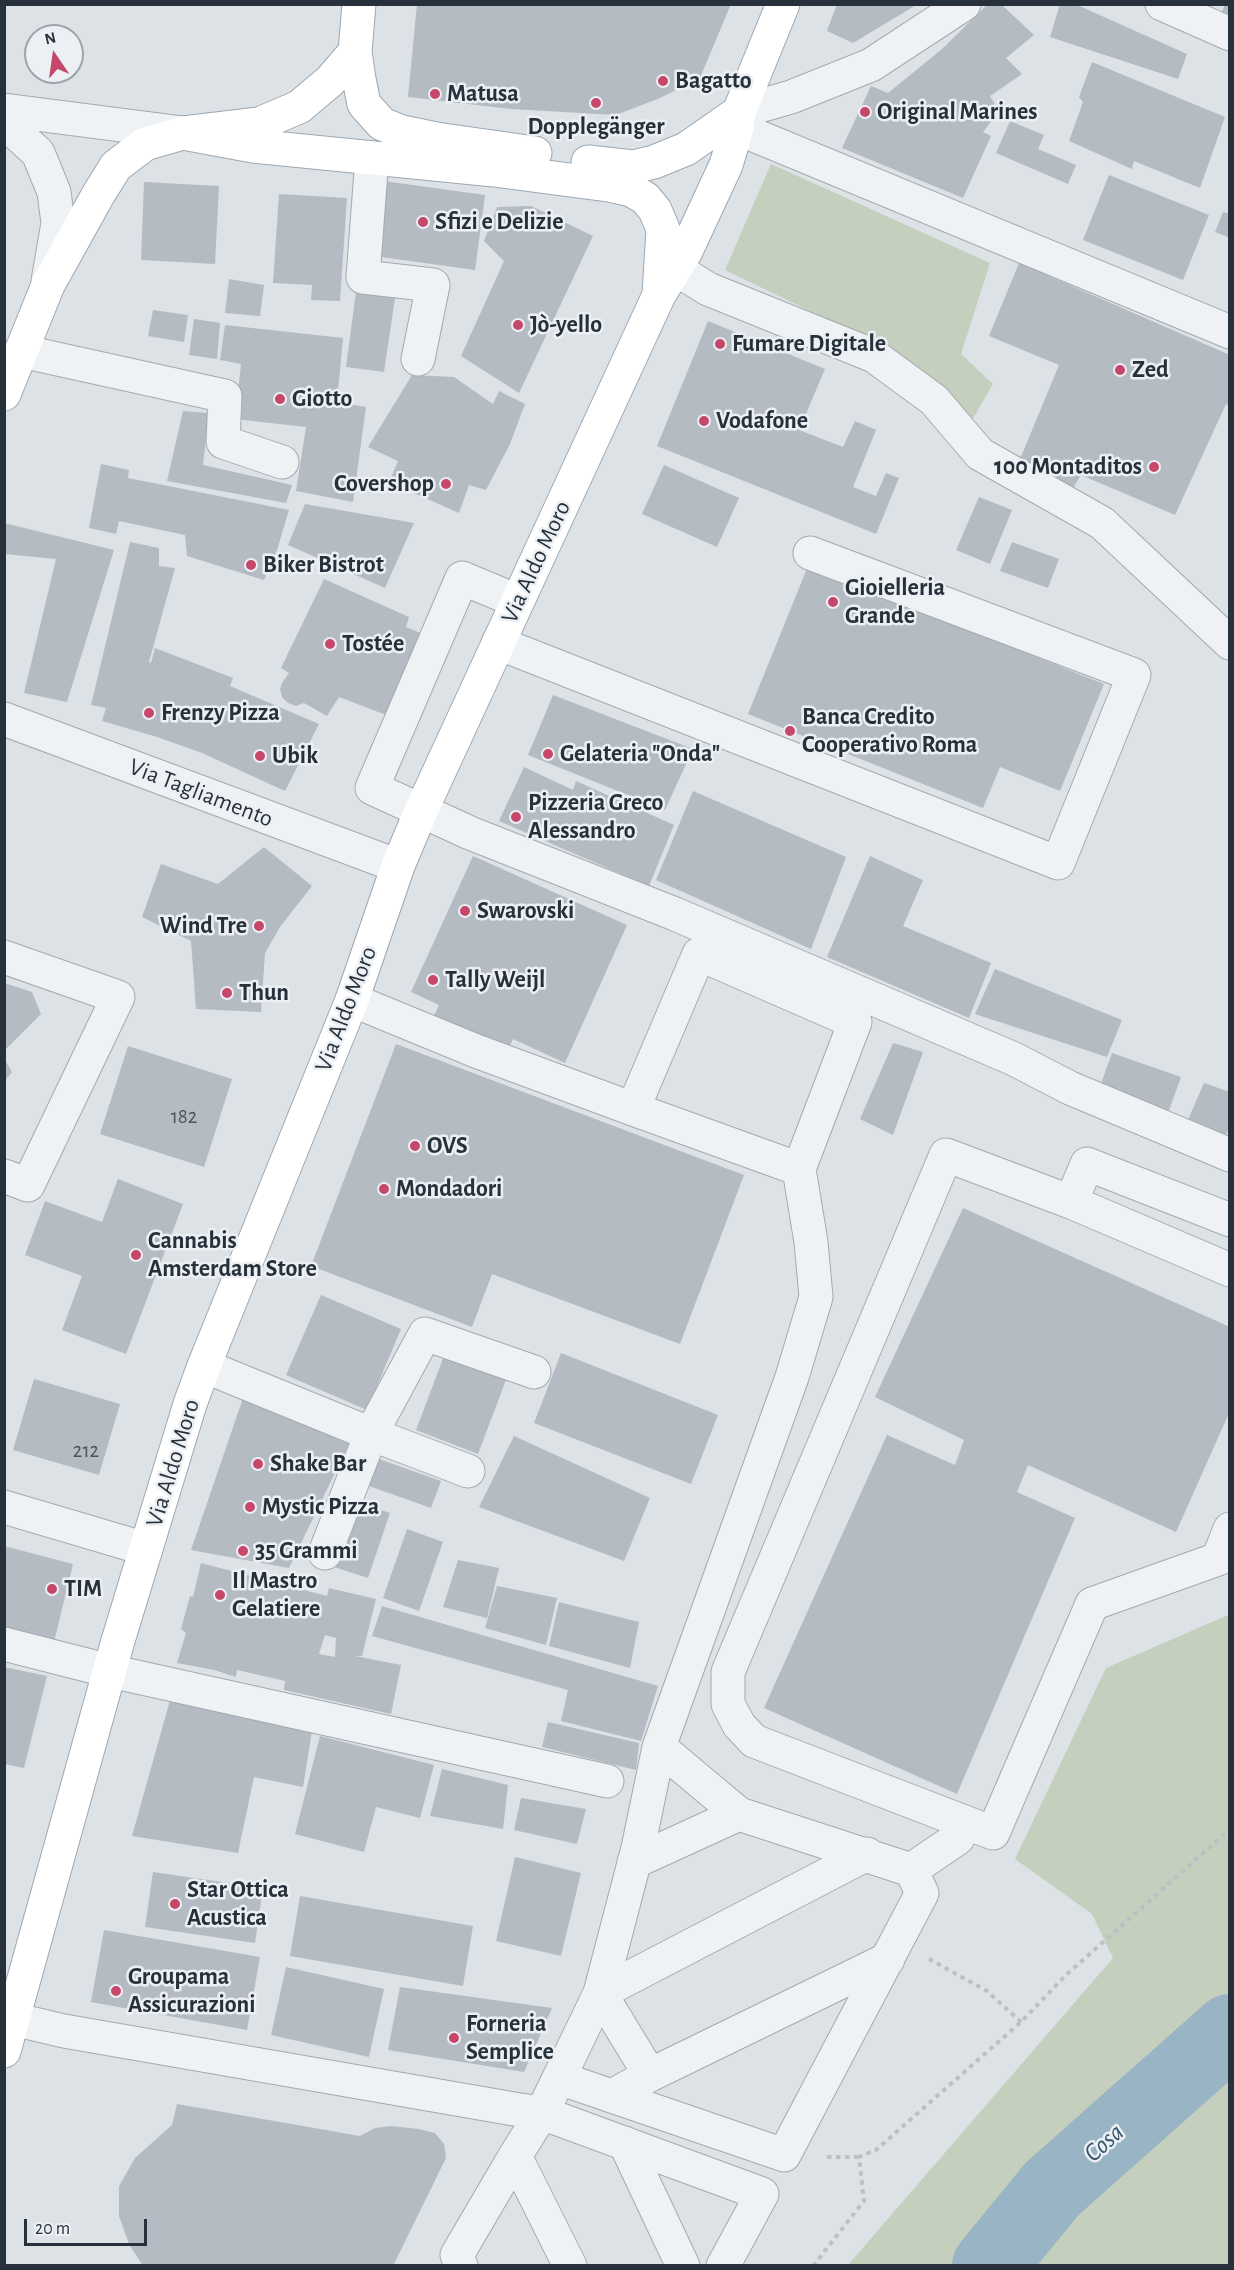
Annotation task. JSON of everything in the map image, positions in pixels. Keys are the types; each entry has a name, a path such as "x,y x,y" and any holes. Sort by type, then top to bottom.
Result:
{"main road":[{"path":"359,4 355,52 364,104 382,124 402,132 609,166 633,167 654,162 686,149 738,120"},
{"name":"Via Aldo Moro","path":"4,2051 110,1671 190,1404 204,1366 352,1000 398,866 420,811 668,282 686,251 726,165 738,120 783,4"},
{"path":"4,394 48,285 116,166 145,144 183,133 259,124 299,107 330,81 355,52"},
{"path":"183,133 254,146 505,171 598,183 631,190 645,198 655,210 663,229 668,282"}],"street":[{"path":"738,120 871,65 964,4"},
{"path":"1162,4 1200,12 1230,34"},
{"path":"4,110 183,133"},
{"path":"738,120 1230,332"},
{"path":"4,122 38,153 54,192 58,223 48,285"},
{"path":"372,158 363,277 433,285 418,359"},
{"path":"668,282 708,289 874,356 934,400 980,454 1102,523 1230,643"},
{"path":"21,351 225,396 223,442 282,462"},
{"path":"498,643 1058,863 1134,675 810,553"},
{"path":"517,601 462,578 372,788 470,833 675,914 1014,1059 1070,1088 1230,1155"},
{"name":"Via Tagliamento","path":"4,719 398,866"},
{"path":"461,2265 456,2255 542,2113 600,1993 634,1862 659,1747 792,1377 816,1298 811,1242 799,1169 855,1022 699,954 633,1109"},
{"path":"4,957 118,997 28,1185 4,1176"},
{"path":"352,1000 476,1051 799,1169"},
{"path":"1230,1270 1071,1202 946,1155 728,1672 728,1704 739,1725 754,1741 993,1833 1092,1604 1218,1558 1230,1528"},
{"path":"1071,1202 1087,1164 1230,1220"},
{"path":"325,1553 371,1434 425,1334 534,1372"},
{"path":"204,1366 468,1472"},
{"path":"4,1507 146,1549"},
{"path":"4,1644 110,1671 607,1781"},
{"path":"659,1747 739,1814 911,1870 922,1893 784,2155 723,2265"},
{"path":"634,1862 739,1814"},
{"path":"911,1870 958,1838 964,1823"},
{"path":"600,1993 867,1854"},
{"path":"612,2096 892,1950"},
{"path":"600,1993 650,2075"},
{"path":"13,2019 64,2031 542,2113 762,2194"},
{"path":"559,2078 784,2155"},
{"path":"625,2143 683,2265"},
{"path":"515,2156 570,2265"}],"path":[{"path":"813,2265 864,2201 859,2157 876,2150 1021,2022 1065,1976 1230,1829"},
{"path":"892,1950 987,1991 1021,2022"}],"green space":[{"path":"771,164 990,263 961,354 993,384 968,427 903,356 725,270"},
{"path":"1229,1612 1229,2265 848,2265 1113,1958 1092,1914 1015,1859 1106,1668 1228,1615"}],"building":[{"path":"417,4 731,4 700,78 660,98 616,115 511,109 408,97"},
{"path":"837,4 918,4 853,43 827,31"},
{"path":"988,4 1001,4 1034,35 1006,58 1022,74 990,96 999,111 983,132 991,136 963,198 842,148 871,86 888,93 942,49"},
{"path":"1060,4 1075,4 1187,54 1178,79 1050,37"},
{"path":"1225,4 1230,4 1230,17 1221,14"},
{"path":"1092,62 1225,117 1200,188 1134,161 1132,169 1069,141 1083,102 1079,97"},
{"path":"1010,121 1044,135 1038,149 1076,165 1068,184 996,153"},
{"path":"1109,175 1209,215 1183,280 1083,240"},
{"path":"384,181 485,195 475,270 374,256"},
{"path":"144,182 219,186 215,264 141,260"},
{"path":"279,194 347,198 340,301 311,300 312,285 273,283"},
{"path":"531,206 593,236 519,393 461,356 504,261 484,241 497,207"},
{"path":"1223,212 1230,214 1230,238 1215,232"},
{"path":"1019,263 1230,355 1230,406 1226,404 1175,515 1081,475 1073,488 1018,464 1059,365 989,336"},
{"path":"229,279 264,285 260,316 225,313"},
{"path":"356,292 395,298 384,372 346,367"},
{"path":"153,310 188,315 184,342 148,336"},
{"path":"194,319 220,323 217,359 189,355"},
{"path":"708,321 825,369 799,430 843,447 855,421 876,430 853,487 876,496 886,473 899,478 876,534 657,446"},
{"path":"225,325 343,338 337,402 366,407 353,502 296,491 306,427 235,419 241,364 220,360"},
{"path":"412,375 454,377 493,404 499,391 525,404 510,444 486,490 469,485 459,513 389,482 398,461 368,447"},
{"path":"183,411 209,413 203,465 292,485 286,503 167,481"},
{"path":"101,464 129,470 128,478 289,510 277,550 264,580 187,556 185,535 119,521 116,534 89,528"},
{"path":"664,465 739,498 717,547 642,514"},
{"path":"979,497 1012,510 990,564 956,550"},
{"path":"305,504 414,523 385,588 288,545"},
{"path":"4,523 114,550 67,702 24,693 56,559 4,554"},
{"path":"130,542 159,548 159,566 175,568 149,662 151,663 155,648 233,678 230,686 319,724 285,791 202,753 102,721 106,708 91,705"},
{"path":"1012,542 1059,559 1048,588 1000,571"},
{"path":"808,566 1104,684 1060,791 1000,767 983,808 748,714"},
{"path":"324,579 409,617 406,627 430,637 394,718 339,697 327,716 304,703 296,706 288,703 282,697 280,689 289,673 281,668"},
{"path":"553,695 693,749 665,810 528,755"},
{"path":"524,767 573,790 576,781 674,825 649,886 499,821"},
{"path":"693,791 846,857 811,949 656,880"},
{"path":"264,847 312,886 280,927 265,953 261,1012 196,1009 191,941 142,917 161,864 218,884"},
{"path":"473,856 627,925 565,1063 513,1039 506,1054 432,1020 439,1005 411,992"},
{"path":"870,856 923,880 903,926 991,963 969,1018 827,957"},
{"path":"995,969 1122,1020 1107,1057 975,1014"},
{"path":"4,983 32,992 41,1014 4,1051"},
{"path":"893,1043 923,1052 893,1135 860,1119"},
{"path":"396,1044 744,1175 680,1344 492,1274 472,1327 311,1266"},
{"path":"128,1046 232,1079 204,1167 100,1134"},
{"path":"1112,1053 1181,1077 1167,1116 1098,1092"},
{"path":"4,1058 12,1072 4,1082"},
{"path":"1204,1083 1230,1092 1230,1126 1223,1142 1184,1129"},
{"path":"118,1179 183,1204 126,1354 62,1330 82,1276 25,1255 45,1201 102,1222"},
{"path":"963,1208 1230,1327 1230,1411 1176,1532 1028,1465 1017,1492 1075,1518 957,1794 764,1708 887,1435 955,1465 964,1440 875,1397"},
{"path":"321,1295 401,1329 367,1410 286,1375"},
{"path":"561,1353 718,1415 691,1484 534,1423"},
{"path":"444,1356 506,1380 478,1454 416,1430"},
{"path":"34,1379 120,1404 99,1475 13,1450"},
{"path":"243,1398 314,1424 349,1444 289,1568 191,1550"},
{"path":"514,1436 650,1498 624,1561 479,1507"},
{"path":"379,1459 441,1481 431,1508 369,1486"},
{"path":"356,1502 390,1513 368,1578 334,1567"},
{"path":"407,1529 443,1542 419,1611 383,1598"},
{"path":"4,1546 73,1564 54,1642 4,1629"},
{"path":"458,1560 499,1568 487,1618 443,1607"},
{"path":"201,1563 327,1596 329,1588 376,1599 362,1656 355,1656 401,1665 391,1714 284,1690 285,1681 237,1670 236,1677 177,1663 186,1633 181,1629 190,1596 193,1597","holes":["325,1635 336,1638 335,1657 319,1654"]},
{"path":"497,1586 557,1598 546,1645 485,1628"},
{"path":"559,1602 639,1622 630,1668 549,1646"},
{"path":"382,1606 658,1686 641,1741 561,1721 568,1690 372,1636"},
{"path":"4,1667 47,1676 24,1768 4,1764"},
{"path":"172,1693 312,1731 303,1787 254,1777 238,1853 132,1836"},
{"path":"548,1722 639,1743 636,1770 542,1747"},
{"path":"320,1736 434,1765 420,1818 376,1807 364,1852 295,1834"},
{"path":"442,1769 508,1785 503,1829 430,1816"},
{"path":"521,1798 586,1809 577,1844 514,1830"},
{"path":"515,1857 581,1873 561,1956 496,1941"},
{"path":"153,1872 263,1888 255,1943 145,1927"},
{"path":"300,1896 473,1926 463,1986 290,1956"},
{"path":"104,1930 260,1957 247,2030 91,2002"},
{"path":"286,1967 384,1989 369,2057 271,2035"},
{"path":"400,1987 552,2008 524,2072 388,2050"},
{"path":"177,2104 360,2136 375,2128 391,2126 419,2129 435,2133 444,2144 446,2158 393,2266 143,2266 129,2244 119,2216 119,2186 135,2158 172,2125"}],"waterway":[{"name":"Cosa","path":"989,2266 1052,2189 1230,2031"}],"place":[{"name":"Bagatto","path":"663,81"},
{"name":"Matusa","path":"435,94"},
{"name":"Dopplegänger","path":"596,103"},
{"name":"Original Marines","path":"865,112"},
{"name":"Sfizi e Delizie","path":"423,222"},
{"name":"Jò-yello","path":"518,325"},
{"name":"Fumare Digitale","path":"720,344"},
{"name":"Zed","path":"1120,370"},
{"name":"Giotto","path":"280,399"},
{"name":"Vodafone","path":"704,421"},
{"name":"100 Montaditos","path":"1154,467"},
{"name":"Covershop","path":"446,484"},
{"name":"Biker Bistrot","path":"251,565"},
{"name":"Gioielleria Grande","path":"833,602"},
{"name":"Tostée","path":"330,644"},
{"name":"Frenzy Pizza","path":"149,713"},
{"name":"Banca Credito Cooperativo Roma","path":"790,731"},
{"name":"Gelateria \"Onda\"","path":"548,754"},
{"name":"Ubik","path":"260,756"},
{"name":"Pizzeria Greco Alessandro","path":"516,817"},
{"name":"Swarovski","path":"465,911"},
{"name":"Wind Tre","path":"259,926"},
{"name":"Tally Weijl","path":"433,980"},
{"name":"Thun","path":"227,993"},
{"name":"OVS","path":"415,1146"},
{"name":"Mondadori","path":"384,1189"},
{"name":"Cannabis Amsterdam Store","path":"136,1255"},
{"name":"Shake Bar","path":"258,1464"},
{"name":"Mystic Pizza","path":"250,1507"},
{"name":"35 Grammi","path":"243,1551"},
{"name":"TIM","path":"52,1589"},
{"name":"Il Mastro Gelatiere","path":"220,1595"},
{"name":"Star Ottica Acustica","path":"175,1904"},
{"name":"Groupama Assicurazioni","path":"116,1991"},
{"name":"Forneria Semplice","path":"454,2038"}]}
